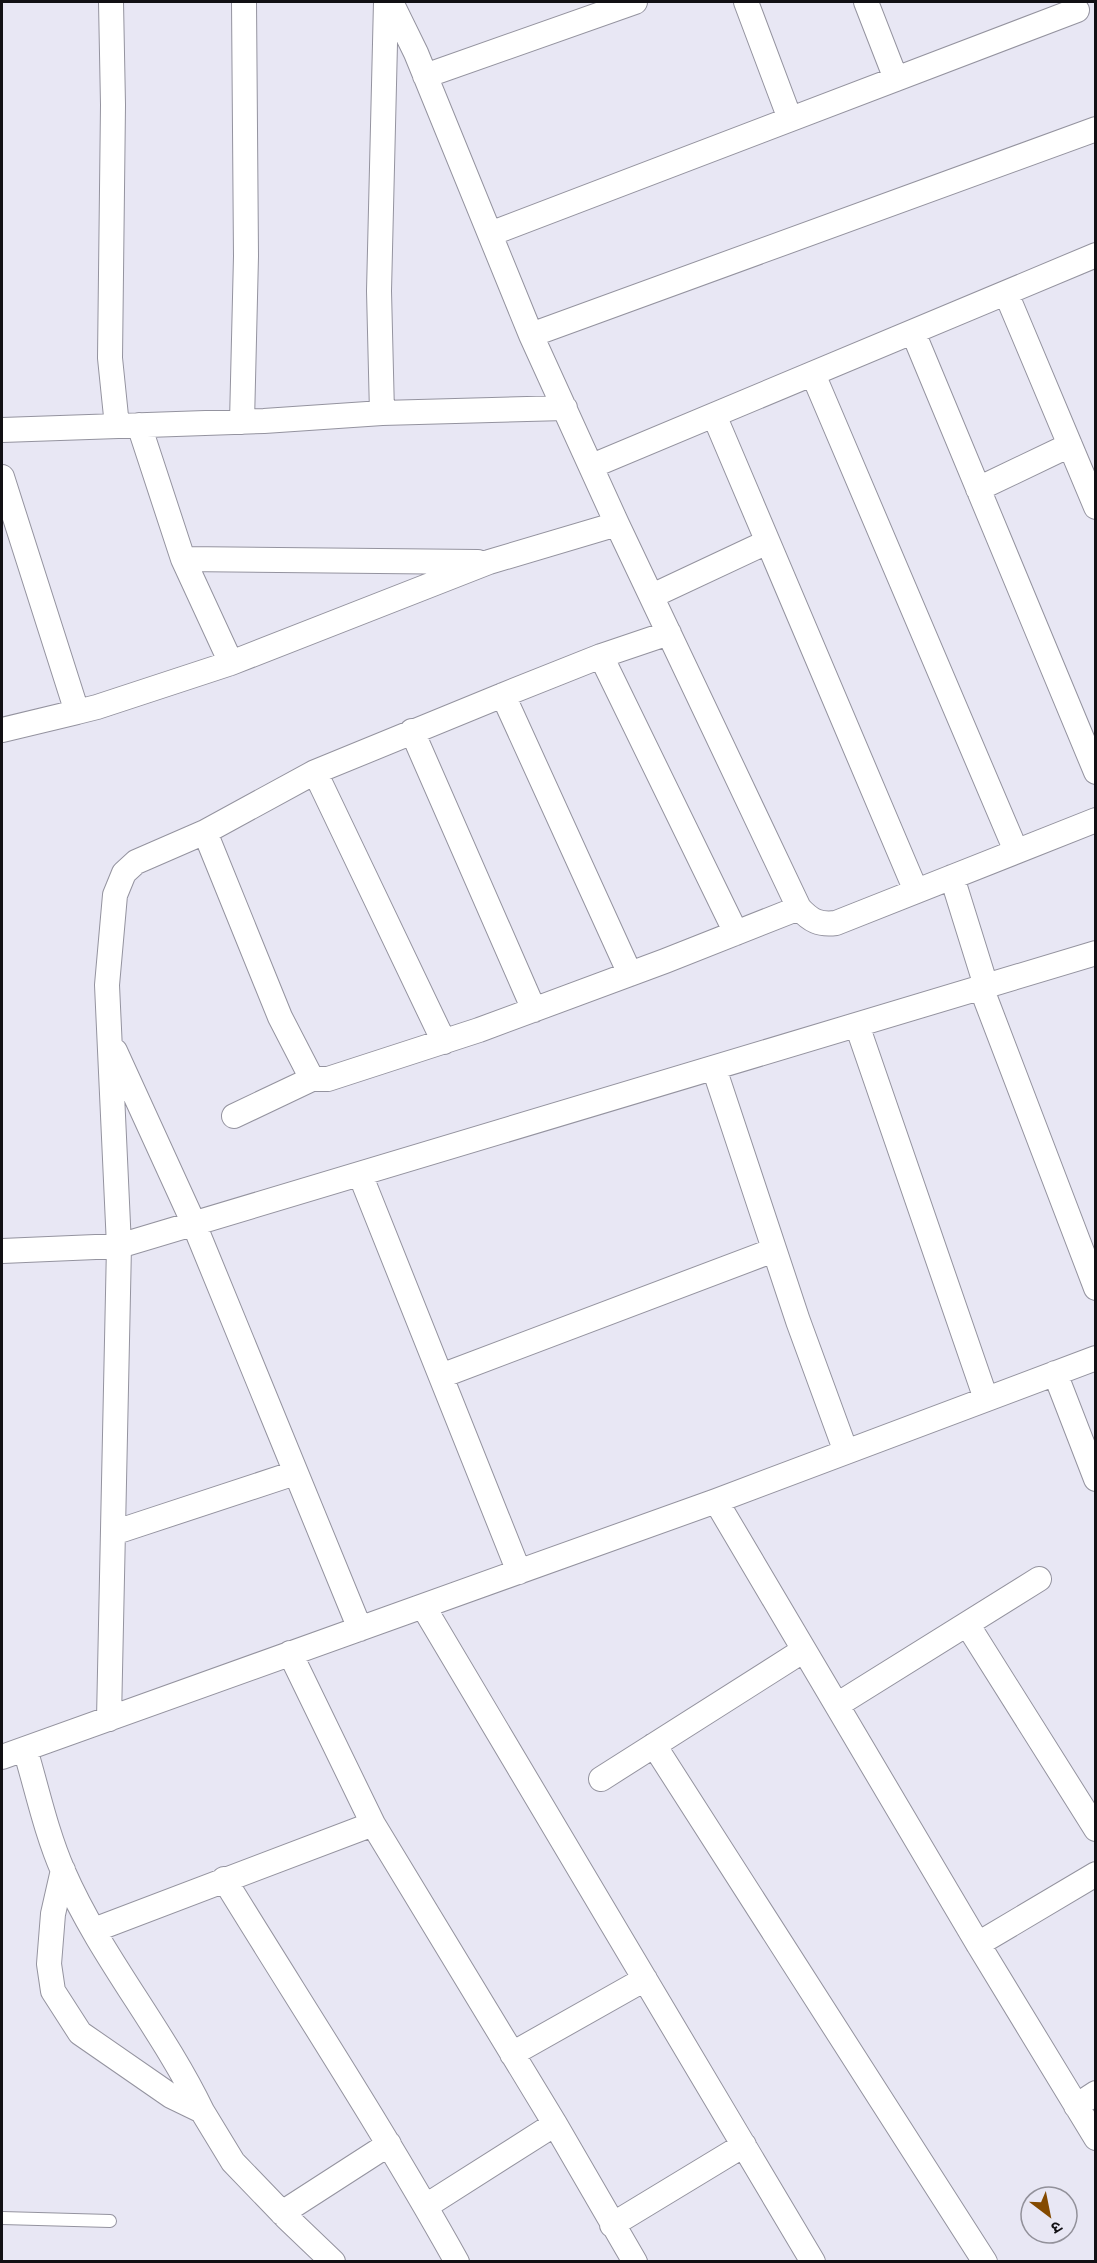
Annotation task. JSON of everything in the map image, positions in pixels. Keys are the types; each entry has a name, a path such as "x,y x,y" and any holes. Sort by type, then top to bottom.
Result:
{"street":[{"path":"111,2 114,105 110,358 128,426 183,559 231,663"},
{"path":"242,422 246,256 244,2"},
{"path":"382,413 379,291 386,2"},
{"path":"391,2 425,76 531,335 617,524 799,908 809,918 822,924 836,923 1095,820"},
{"path":"425,76 635,2"},
{"path":"746,2 790,119"},
{"path":"866,2 896,79"},
{"path":"490,234 1077,10"},
{"path":"531,335 1095,129"},
{"path":"592,466 1095,255"},
{"path":"1006,293 1095,507"},
{"path":"912,332 1095,772"},
{"path":"813,374 1016,851"},
{"path":"2,430 242,422 382,413 565,408"},
{"path":"714,415 916,891"},
{"path":"978,489 1070,445"},
{"path":"2,477 77,712"},
{"path":"2,730 97,707 231,663 489,562 617,524"},
{"path":"652,596 767,542"},
{"path":"183,559 489,562"},
{"path":"109,1719 119,1246 107,985 115,895 124,873 136,862 205,832 315,772 601,656 669,633"},
{"path":"601,656 736,933"},
{"path":"503,695 630,974"},
{"path":"412,731 534,1010"},
{"path":"315,772 444,1041"},
{"path":"205,832 280,1017 312,1079"},
{"path":"952,877 984,987 1095,1288"},
{"path":"234,1116 312,1079 328,1079 534,1010 799,908"},
{"path":"2,1251 119,1246 1095,953"},
{"path":"857,1025 986,1399"},
{"path":"109,1037 194,1224 360,1629"},
{"path":"714,1068 774,1250 846,1452"},
{"path":"360,1174 519,1572"},
{"path":"441,1376 774,1250"},
{"path":"2,1757 716,1501 1095,1358"},
{"path":"1055,1373 1095,1479"},
{"path":"113,1533 295,1473"},
{"path":"716,1501 978,1944 1086,2100 1095,2138"},
{"path":"837,1705 1039,1579"},
{"path":"423,1606 813,2262"},
{"path":"967,1624 1095,1829"},
{"path":"601,1779 804,1650"},
{"path":"291,1653 373,1824 555,2124 635,2262"},
{"path":"654,1744 985,2262"},
{"path":"25,1749 63,1870 94,1930 185,2077 202,2111 233,2162 333,2262"},
{"path":"94,1930 373,1824"},
{"path":"63,1870 52,1924 49,1964 53,1991 80,2033 171,2096 202,2111"},
{"path":"978,1944 1063,1891 1095,1874"},
{"path":"224,1879 390,2144 457,2262"},
{"path":"512,2054 645,1979"},
{"path":"426,2206 555,2124"},
{"path":"282,2212 390,2144"},
{"path":"612,2225 744,2145"}],"lane":[{"path":"2,2218 110,2221"}]}
